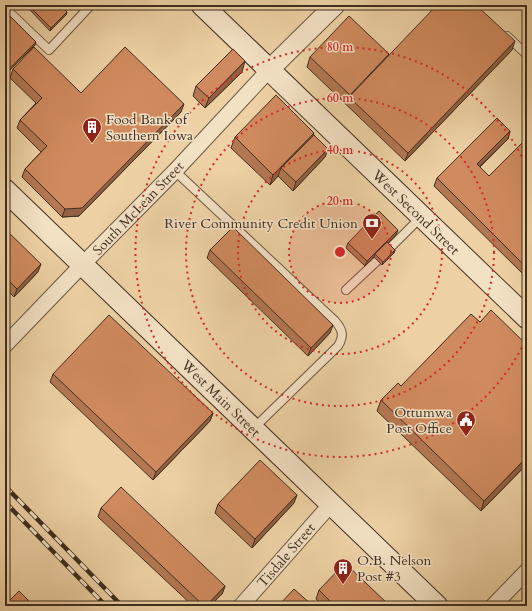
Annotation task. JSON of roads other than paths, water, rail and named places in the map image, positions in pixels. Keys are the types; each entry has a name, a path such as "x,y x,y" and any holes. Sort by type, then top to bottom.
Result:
{"main road":[{"name":"West Second Street","path":"202,5 527,318"},
{"name":"West Main Street","path":"5,190 437,606"}],"street":[{"path":"269,70 335,5"},
{"name":"South McLean Street","path":"5,345 176,171 269,70"},
{"name":"Tisdale Street","path":"241,606 331,504"},
{"path":"493,606 527,571"}],"lane":[{"path":"5,8 49,50 91,5"},
{"path":"501,30 527,55"},
{"path":"176,171 335,321 340,326 342,331 342,336 338,346 253,429"},
{"path":"389,249 421,216"},
{"path":"346,290 378,260"}],"railway":[{"path":"5,486 122,606"},
{"path":"5,502 106,606"}],"place":[{"name":"Food Bank of Southern Iowa","path":"92,144"},
{"name":"River Community Credit Union","path":"372,240"},
{"name":"Ottumwa Post Office","path":"466,437"},
{"name":"O.B. Nelson Post #3","path":"343,585"}]}
